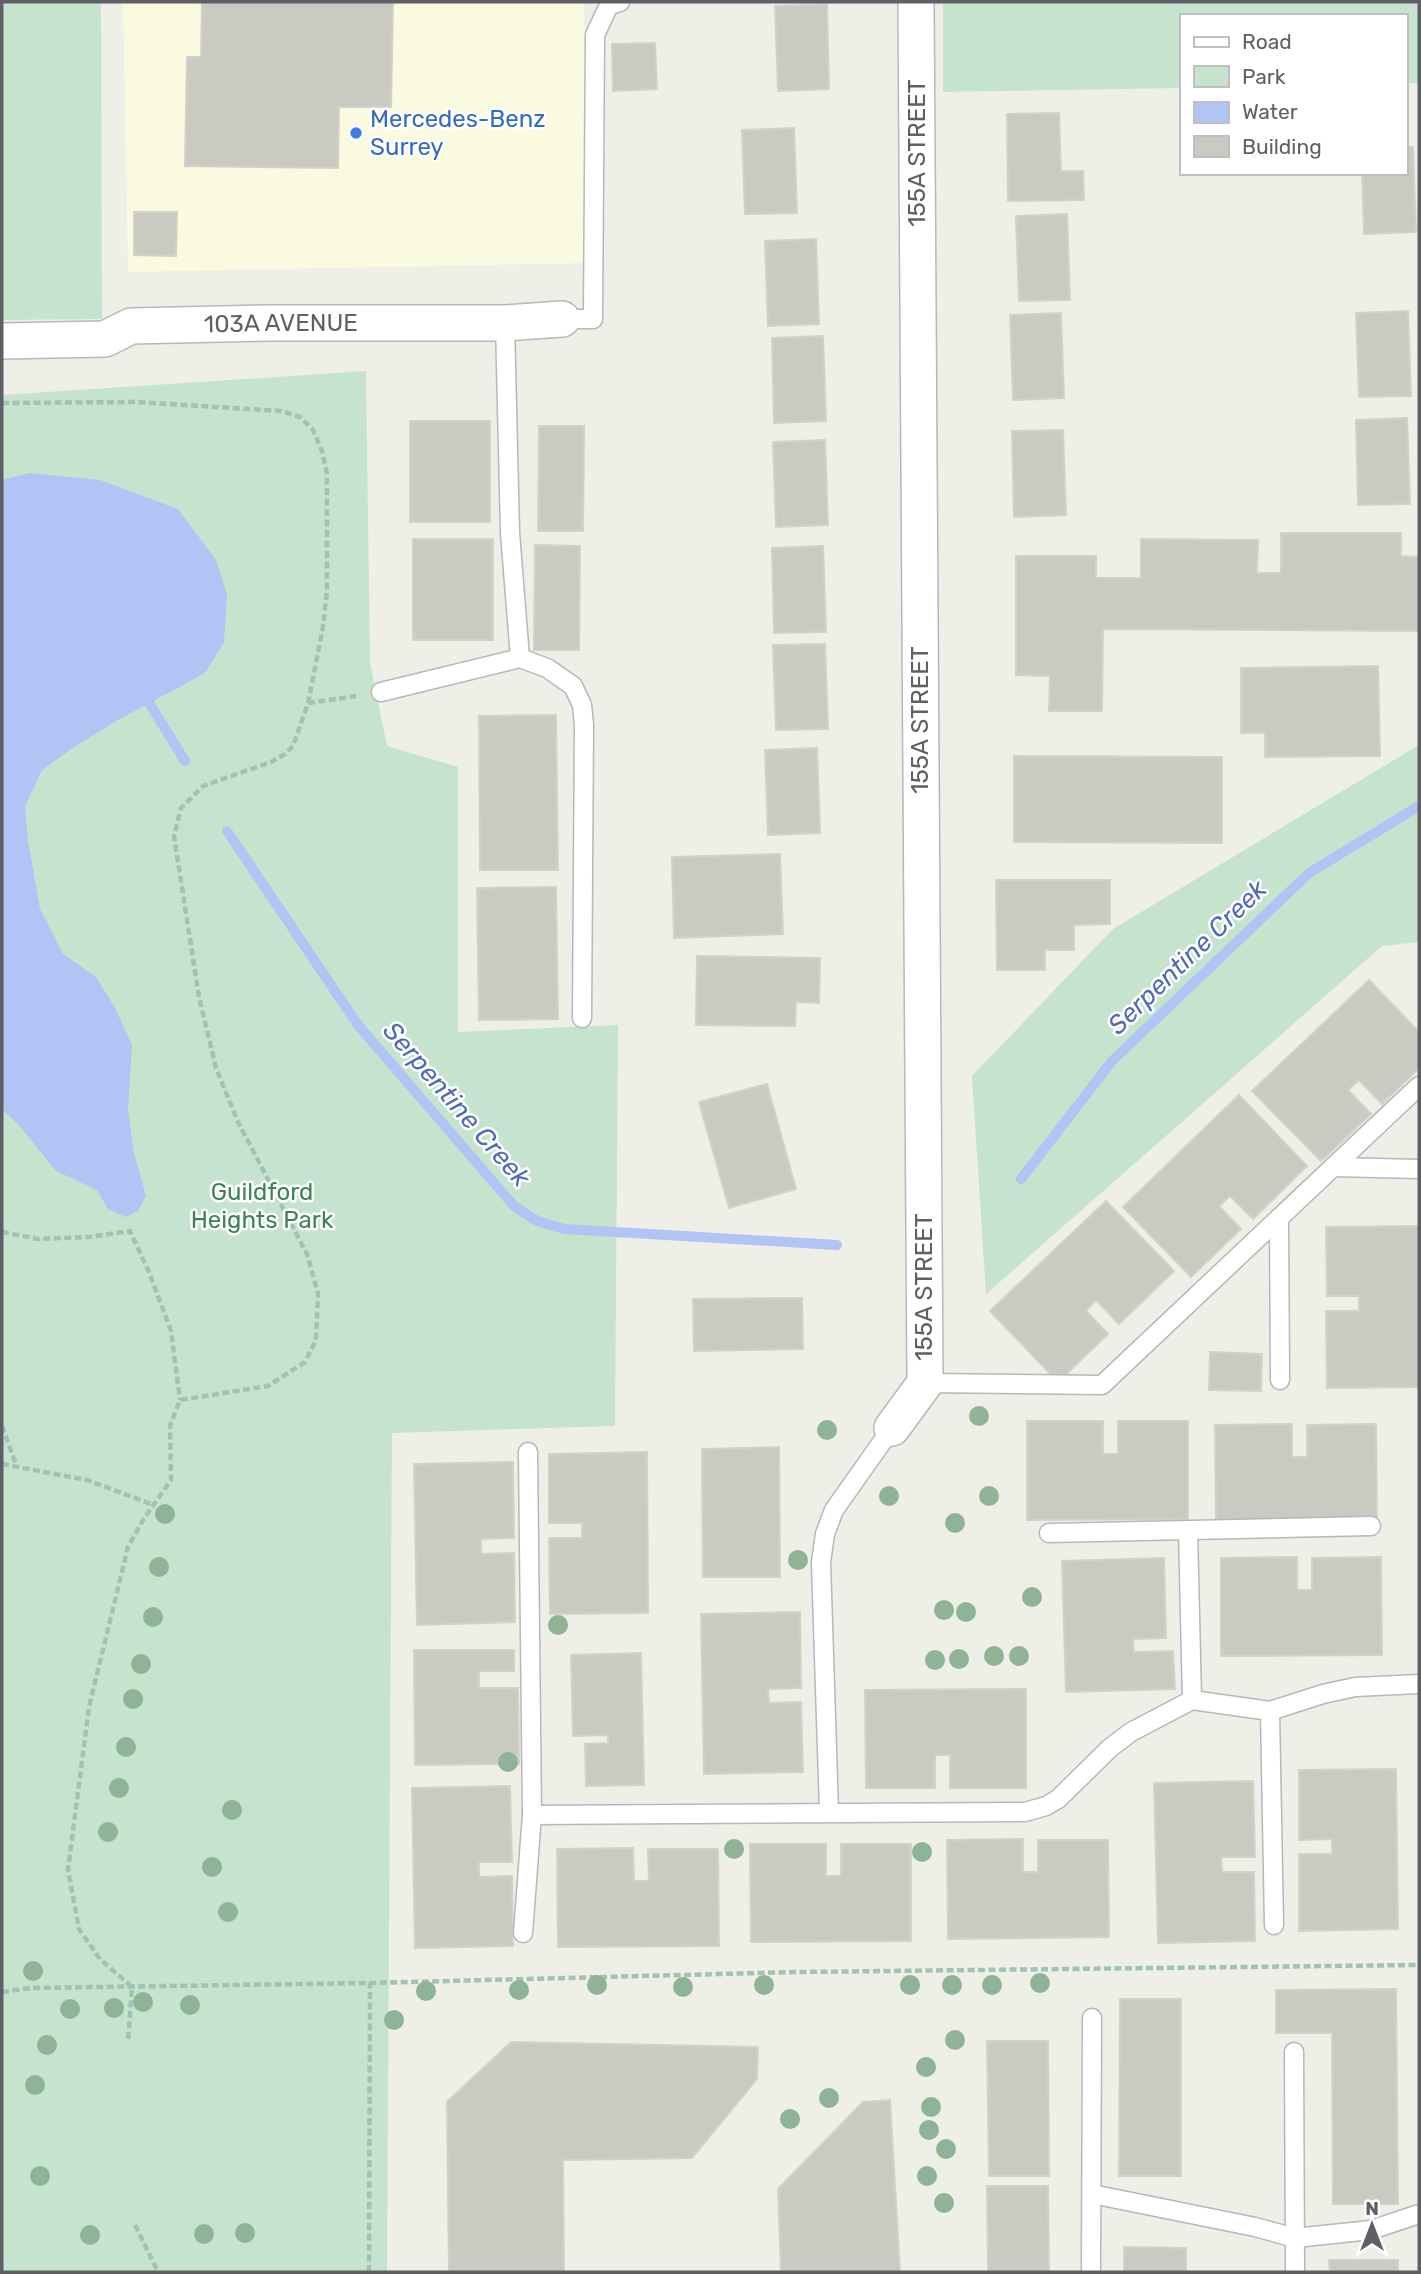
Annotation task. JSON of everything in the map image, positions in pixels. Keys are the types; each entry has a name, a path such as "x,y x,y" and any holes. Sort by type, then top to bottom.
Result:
{"street":[{"name":"155A STREET","path":"892,1427 925,1383 916,2"},
{"name":"103A AVENUE","path":"2,341 105,339 131,326 505,323 562,319"}],"lane":[{"path":"562,319 593,319 596,35 609,5 620,2"},
{"path":"505,323 510,533 520,658"},
{"path":"381,692 520,658 547,668 573,686 582,705 584,726 582,1018"},
{"path":"925,1383 1102,1385 1419,1086"},
{"path":"1333,1167 1419,1169"},
{"path":"1279,1218 1280,1380"},
{"path":"829,1812 821,1562 825,1535 834,1510 892,1427"},
{"path":"523,1933 532,1815 528,1452"},
{"path":"1049,1533 1371,1526"},
{"path":"1188,1531 1192,1700"},
{"path":"532,1815 1025,1812 1046,1806 1058,1799 1110,1748 1131,1732 1192,1700 1270,1711 1323,1694 1355,1688 1419,1684"},
{"path":"1270,1711 1274,1925"},
{"path":"1091,2272 1092,2018"},
{"path":"1294,2052 1295,2272"},
{"path":"1092,2194 1255,2227 1295,2238 1371,2230 1419,2214"}],"path":[{"path":"2,403 136,402 281,411 300,417 313,429 327,474 327,590 323,627 308,703 293,746 271,762 203,786 181,808 174,836 199,997 216,1068 238,1122 307,1254 318,1293 316,1340 305,1362 268,1386 180,1400"},
{"path":"308,703 381,692"},
{"path":"2,1232 38,1239 88,1237 130,1231 171,1331 180,1400 170,1426 171,1480 128,1547 89,1707 68,1870 79,1929 100,1959 132,1987"},
{"path":"2,1426 17,1467"},
{"path":"2,1464 87,1480 154,1505"},
{"path":"2,1992 30,1988 798,1972 1419,1965"},
{"path":"369,2272 370,1983"},
{"path":"128,2041 132,1987"},
{"path":"135,2225 158,2272"}],"shaded area":[{"name":"Mercedes-Benz Surrey","path":"123,2 584,2 589,263 128,272"}],"green space":[{"path":"2,2 101,2 102,319 2,320"},
{"path":"943,2 1419,2 1419,83 1407,83 1407,14 1180,14 1180,88 943,92"},
{"name":"Guildford Heights Park","path":"366,371 370,663 387,746 458,767 458,1032 618,1025 615,1426 392,1433 387,2272 2,2272 2,395"},
{"path":"1419,745 1419,942 1382,946 986,1294 972,1076 1113,929"}],"water":[{"path":"29,473 100,480 178,509 216,560 227,595 224,642 205,673 118,720 42,770 25,806 40,909 63,954 96,977 115,1008 132,1045 128,1111 134,1153 146,1196 138,1211 126,1217 108,1209 97,1190 56,1171 18,1124 2,1109 2,480"}],"building":[{"path":"202,2 393,2 391,107 339,107 338,168 185,166 187,57 201,57"},
{"path":"827,4 829,89 778,91 775,6"},
{"path":"655,43 657,89 613,91 612,44"},
{"path":"1059,113 1061,171 1083,171 1084,200 1008,201 1007,114"},
{"path":"794,128 797,213 745,214 742,130"},
{"path":"1407,147 1413,147 1416,232 1364,234 1362,175 1407,175"},
{"path":"134,212 177,212 176,256 134,255"},
{"path":"1067,214 1070,300 1019,301 1016,216"},
{"path":"816,239 819,324 768,326 765,241"},
{"path":"1408,311 1411,396 1359,397 1356,313"},
{"path":"1061,313 1064,398 1013,400 1010,315"},
{"path":"823,336 826,421 774,423 772,338"},
{"path":"1407,418 1410,504 1358,505 1356,420"},
{"path":"410,421 490,421 490,522 410,522"},
{"path":"539,426 584,426 583,531 538,531"},
{"path":"1063,430 1066,515 1014,517 1012,431"},
{"path":"825,440 828,525 776,527 773,442"},
{"path":"1281,533 1401,533 1401,556 1419,557 1419,631 1103,629 1102,711 1049,711 1050,676 1016,675 1016,556 1096,556 1096,578 1141,578 1141,539 1258,540 1257,573 1281,573"},
{"path":"413,539 493,539 493,640 413,640"},
{"path":"535,545 580,546 579,650 534,650"},
{"path":"823,546 826,632 774,633 772,548"},
{"path":"825,644 828,729 776,730 773,645"},
{"path":"1378,666 1380,756 1265,757 1265,733 1241,733 1241,668"},
{"path":"556,715 558,870 480,870 479,716"},
{"path":"817,748 820,833 768,835 765,750"},
{"path":"1014,756 1222,757 1222,843 1014,842"},
{"path":"780,854 783,934 674,938 672,857"},
{"path":"996,880 1110,880 1110,924 1074,925 1074,950 1045,950 1045,970 997,970"},
{"path":"556,887 558,1019 479,1020 477,888"},
{"path":"697,956 820,958 819,1003 796,1002 795,1026 696,1025"},
{"path":"1369,980 1419,1032 1419,1068 1382,1104 1359,1080 1348,1090 1371,1114 1321,1161 1252,1091"},
{"path":"767,1084 796,1189 729,1208 699,1102"},
{"path":"1239,1095 1307,1166 1253,1219 1230,1196 1219,1206 1241,1229 1191,1277 1123,1207"},
{"path":"1106,1201 1174,1271 1119,1324 1096,1300 1086,1311 1108,1334 1058,1382 990,1311"},
{"path":"1419,1226 1419,1387 1327,1388 1326,1311 1359,1311 1359,1296 1327,1296 1326,1227"},
{"path":"802,1298 803,1349 694,1351 693,1299"},
{"path":"1210,1352 1262,1354 1261,1391 1209,1390"},
{"path":"1027,1421 1103,1421 1103,1454 1118,1454 1118,1421 1188,1421 1188,1519 1027,1520"},
{"path":"1292,1424 1292,1457 1307,1457 1307,1425 1376,1424 1377,1522 1216,1523 1215,1425"},
{"path":"779,1447 780,1577 703,1577 702,1449"},
{"path":"647,1452 648,1613 550,1614 549,1538 582,1538 582,1523 549,1523 549,1454"},
{"path":"513,1462 514,1538 481,1539 481,1554 514,1553 515,1622 417,1625 414,1464"},
{"path":"1297,1557 1297,1590 1312,1590 1312,1558 1381,1557 1382,1655 1221,1656 1221,1558"},
{"path":"1164,1558 1166,1638 1133,1639 1134,1652 1173,1651 1175,1689 1066,1692 1062,1561"},
{"path":"800,1612 801,1688 768,1689 769,1703 801,1702 803,1772 704,1774 701,1614"},
{"path":"414,1650 514,1650 514,1671 479,1671 479,1688 518,1688 519,1764 415,1765"},
{"path":"641,1653 644,1785 586,1786 585,1744 608,1743 608,1735 573,1736 571,1655"},
{"path":"1026,1689 1026,1788 950,1788 950,1755 935,1755 935,1788 866,1788 865,1690"},
{"path":"1396,1769 1398,1929 1299,1931 1299,1854 1332,1854 1332,1839 1299,1840 1299,1770"},
{"path":"1253,1781 1255,1857 1221,1857 1222,1872 1254,1872 1255,1941 1158,1943 1154,1783"},
{"path":"510,1786 512,1862 479,1862 479,1877 512,1876 513,1946 415,1948 412,1788"},
{"path":"1023,1839 1023,1872 1038,1872 1038,1840 1108,1840 1109,1937 948,1939 947,1840"},
{"path":"750,1844 826,1844 826,1876 841,1876 841,1844 911,1844 911,1941 751,1942"},
{"path":"633,1848 634,1881 649,1881 648,1849 718,1849 719,1946 558,1947 557,1849"},
{"path":"1396,1989 1398,2204 1333,2204 1332,2033 1276,2033 1276,1990"},
{"path":"1120,1999 1181,1999 1181,2176 1119,2176"},
{"path":"987,2041 1048,2041 1049,2176 989,2176"},
{"path":"511,2042 758,2047 757,2079 692,2158 563,2160 564,2272 449,2272 447,2102"},
{"path":"890,2100 900,2272 781,2272 778,2189 863,2102"},
{"path":"987,2186 1048,2186 1049,2272 988,2272"},
{"path":"1124,2247 1186,2248 1186,2272 1124,2272"},
{"path":"1329,2260 1398,2260 1398,2272 1330,2272"}],"waterway":[{"name":"Serpentine Creek","path":"150,704 185,761"},
{"name":"Serpentine Creek","path":"1021,1179 1112,1061 1309,873 1419,806"},
{"name":"Serpentine Creek","path":"227,831 358,1025 514,1206 537,1221 564,1229 837,1245"}],"place":[{"name":"Mercedes-Benz Surrey","path":"356,133"}]}
